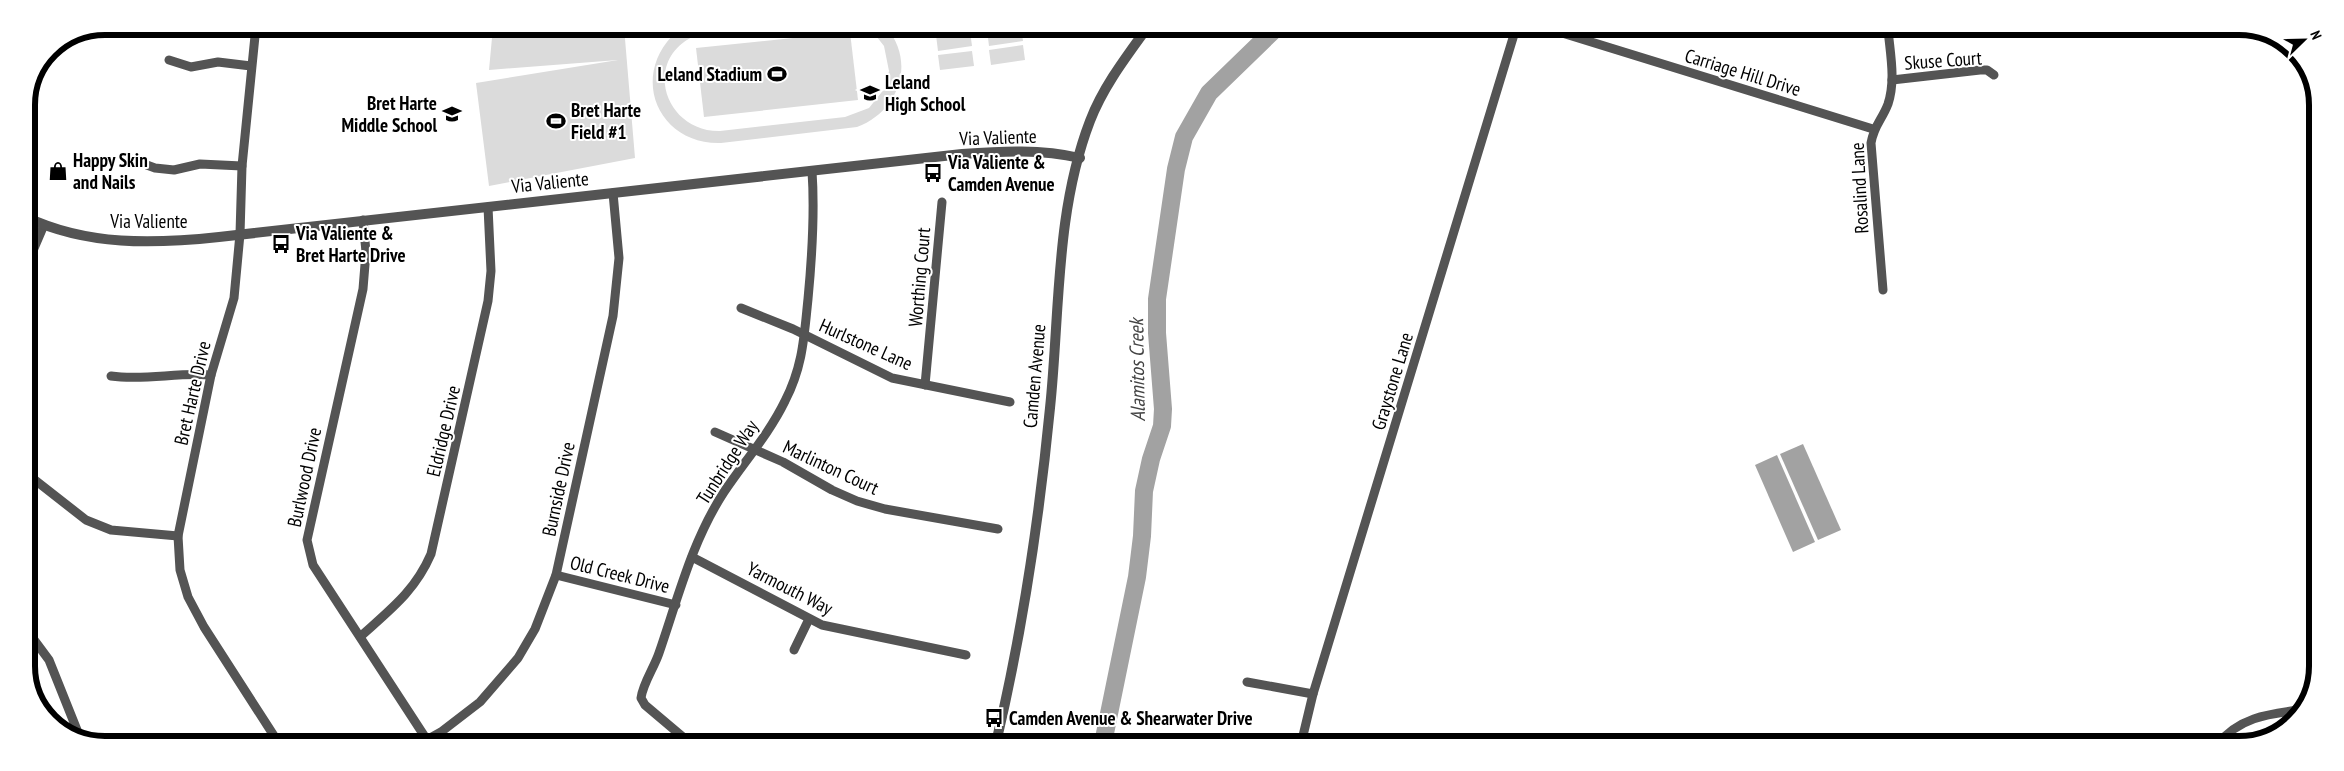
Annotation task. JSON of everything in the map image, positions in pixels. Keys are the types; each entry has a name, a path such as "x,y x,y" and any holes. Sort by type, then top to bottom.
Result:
{"street":[{"name":"Bret Harte Drive","path":"255,35 242,166 240,234 234,298 211,375 178,536 180,570 188,597 204,627 274,736"},
{"name":"Camden Avenue","path":"998,736 1015,663 1035,534 1050,408 1064,232 1086,132 1097,107 1120,66 1142,35"},
{"name":"Graystone Lane","path":"1303,736 1313,694 1514,35"},
{"name":"Carriage Hill Drive","path":"1569,35 1873,129"},
{"name":"Rosalind Lane","path":"1883,290 1870,144 1873,129 1884,114 1892,80 1889,35"},
{"path":"169,60 191,67 218,62 251,66"},
{"name":"Skuse Court","path":"1892,80 1980,70 1987,70 1994,75"},
{"name":"Via Valiente","path":"35,222 44,226 92,238 146,243 994,151 1049,153 1080,158"},
{"path":"125,157 142,164 174,170 207,164 242,166"},
{"name":"Tunbridge Way","path":"682,736 645,705 641,698 642,690 654,669 692,557 708,519 785,402 799,365 805,335 811,267 814,201 812,171"},
{"name":"Burnside Drive","path":"432,736 480,702 518,658 535,628 556,575 613,316 619,258 613,193"},
{"name":"Worthing Court","path":"925,385 942,202"},
{"name":"Eldridge Drive","path":"361,636 411,589 422,573 431,554 488,301 491,272 488,207"},
{"name":"Burlwood Drive","path":"363,220 366,252 362,289 307,540 313,565 361,636 422,736"},
{"path":"35,246 44,226"},
{"name":"Hurlstone Lane","path":"742,308 805,335 892,378 1010,402"},
{"path":"111,376 126,378 193,374 211,375"},
{"name":"Marlinton Court","path":"715,432 783,462 832,490 857,501 885,509 998,529"},
{"path":"35,479 86,520 110,530 178,536"},
{"name":"Yarmouth Way","path":"692,557 822,625 966,655"},
{"name":"Old Creek Drive","path":"556,575 676,605"},
{"path":"794,650 809,619"},
{"path":"35,641 49,660 76,730"},
{"path":"1247,682 1313,694"},
{"path":"2224,736 2241,723 2264,715 2292,711"}],"shaded area":[{"name":"Bret Harte Field #1","path":"492,35 625,35 635,158 489,186 476,83 618,60 489,70"},
{"path":"660,35 697,35 677,49 668,63 665,78 667,94 674,109 686,120 701,128 720,131 845,117 869,108 885,88 889,71 884,46 875,35 891,35 895,41 900,56 901,71 899,85 883,110 871,120 857,127 721,143 700,141 682,133 668,122 658,107 653,90 654,72 660,54 672,36 660,37"},
{"name":"Leland Stadium","path":"821,35 850,35 858,100 704,117 696,48"},
{"path":"936,35 971,35 972,46 938,51"},
{"path":"988,35 1022,35 1023,41 989,46"},
{"path":"1023,45 1025,60 991,65 989,50"},
{"path":"972,51 974,66 940,70 938,55"},
{"path":"1803,444 1841,530 1818,540 1780,454"},
{"path":"1777,455 1815,542 1793,552 1755,465"}],"waterway":[{"name":"Alamitos Creek","path":"1104,736 1137,577 1142,536 1144,491 1151,459 1162,426 1163,409 1157,333 1157,299 1176,169 1184,137 1209,93 1269,35"}],"place":[{"name":"Leland Stadium","path":"777,74"},
{"name":"Leland High School","path":"870,93"},
{"name":"Bret Harte Middle School","path":"452,114"},
{"name":"Bret Harte Field #1","path":"556,121"},
{"name":"Happy Skin and Nails","path":"58,171"},
{"name":"Via Valiente & Camden Avenue","path":"933,173"},
{"name":"Via Valiente & Bret Harte Drive","path":"281,244"},
{"name":"Camden Avenue & Shearwater Drive","path":"994,718"}]}
